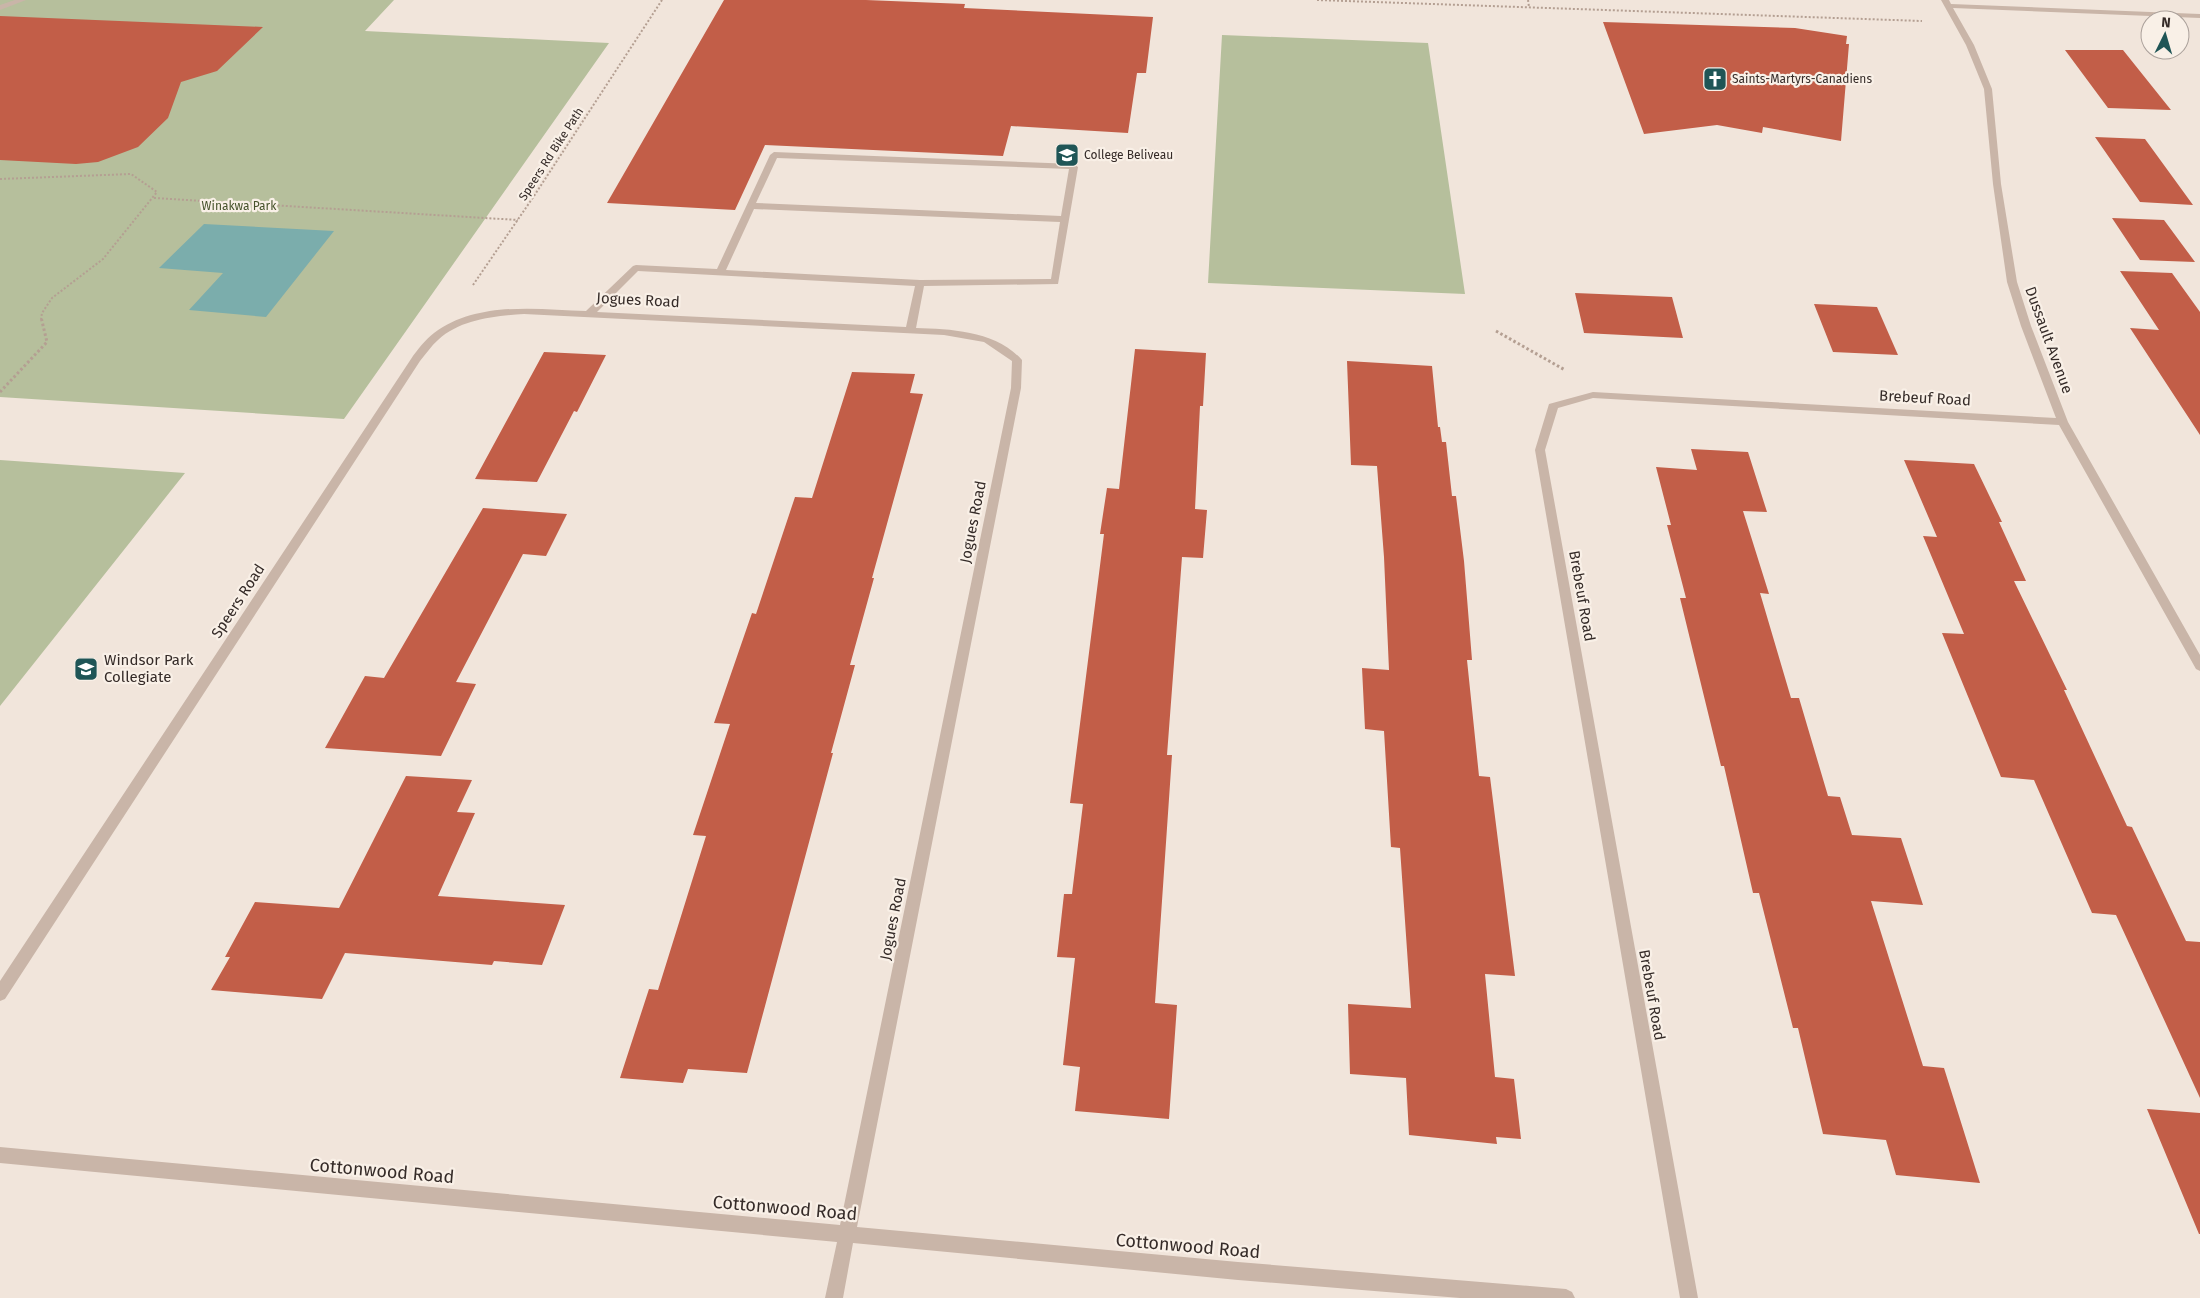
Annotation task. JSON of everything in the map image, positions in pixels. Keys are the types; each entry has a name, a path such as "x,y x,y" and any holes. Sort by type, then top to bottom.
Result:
{"street":[{"path":"0,8 22,0"},
{"path":"1947,3 2200,16"},
{"name":"Dussault Avenue","path":"1947,3 1970,45 1988,89 1997,184 2012,282 2026,326 2063,422 2200,666"},
{"path":"589,314 636,268 720,273 920,283 1055,282 1074,167 774,156 720,273"},
{"path":"751,206 1066,219"},
{"path":"910,330 920,283"},
{"name":"Jogues Road","path":"469,318 498,312 524,311 944,332 987,340 1017,360 1016,388 846,1234"},
{"name":"Speers Road","path":"0,994 416,359 436,336 469,318"},
{"name":"Brebeuf Road","path":"1689,1298 1540,450 1553,406 1593,395 2063,422"},
{"name":"Cottonwood Road","path":"0,1155 1238,1271 1566,1298"},
{"path":"834,1298 846,1234"}],"path":[{"name":"Speers Rd Bike Path","path":"469,318 464,313 465,297 518,220 662,0"},
{"path":"1317,0 1957,22"},
{"path":"1528,0 1530,7"},
{"path":"0,180 118,172 132,174 157,192 111,250 97,264 60,291 47,305 41,315 47,342 0,392"},
{"path":"154,198 518,220"},
{"path":"1496,332 1614,396"}],"green space":[{"name":"Winakwa Park","path":"0,0 394,0 365,31 609,43 344,419 0,397"},
{"path":"1222,35 1428,43 1465,294 1208,283"},
{"path":"0,460 185,473 0,706"}],"water":[{"path":"204,224 334,231 266,317 189,310 223,273 159,268"}],"building":[{"path":"724,0 866,0 965,4 964,8 1153,17 1146,73 1137,73 1128,133 1011,126 1003,156 765,145 735,210 607,203"},
{"path":"0,16 263,27 217,71 181,82 168,118 138,147 98,162 76,164 0,160"},
{"name":"Saints-Martyrs-Canadiens","path":"1603,22 1795,28 1847,36 1846,44 1849,44 1841,141 1763,127 1762,133 1717,125 1644,134"},
{"path":"2065,50 2123,50 2171,110 2108,108"},
{"path":"2095,137 2145,139 2193,205 2140,202"},
{"path":"2112,218 2164,220 2195,262 2140,260"},
{"path":"2120,271 2172,273 2200,312 2200,435 2130,328 2159,330"},
{"path":"1575,293 1672,297 1683,338 1584,333"},
{"path":"1814,304 1877,307 1898,355 1833,352"},
{"path":"1135,349 1206,353 1203,406 1200,406 1195,509 1207,510 1203,558 1182,557 1167,755 1172,755 1155,1003 1177,1005 1169,1119 1075,1111 1080,1067 1063,1065 1075,958 1057,957 1064,894 1072,894 1083,804 1070,803 1104,534 1100,534 1107,488 1119,489"},
{"path":"544,352 606,355 577,412 574,411 537,482 475,479"},
{"path":"1347,361 1432,366 1438,427 1440,427 1442,442 1446,442 1452,496 1456,496 1464,561 1472,660 1467,660 1479,776 1490,777 1515,976 1485,974 1495,1077 1514,1079 1521,1139 1496,1137 1497,1144 1409,1135 1406,1078 1350,1074 1348,1004 1411,1008 1400,848 1391,847 1384,731 1365,729 1362,668 1389,670 1384,557 1377,466 1351,465"},
{"path":"852,372 915,374 910,393 923,394 872,578 874,578 850,665 855,665 831,753 833,753 747,1073 688,1069 683,1083 620,1078 649,989 658,990 706,836 693,835 730,724 714,723 752,613 756,614 795,497 812,498"},
{"path":"1691,449 1748,452 1767,512 1743,511 1769,594 1760,593 1791,698 1799,698 1828,796 1840,797 1852,835 1901,838 1923,905 1871,901 1923,1066 1944,1068 1980,1183 1896,1175 1886,1140 1823,1134 1798,1028 1793,1028 1759,893 1753,893 1724,766 1721,766 1680,598 1686,598 1667,525 1671,525 1656,467 1697,470"},
{"path":"1904,460 1974,464 2002,522 1999,522 2026,581 2014,581 2067,690 2064,690 2127,826 2132,827 2186,941 2200,942 2200,1098 2116,915 2092,913 2034,780 2001,777 1942,633 1964,634 1923,536 1937,537"},
{"path":"483,508 567,514 546,556 523,554 456,682 476,684 441,756 325,748 365,676 384,678"},
{"path":"406,776 472,780 457,812 475,813 438,896 565,905 542,965 494,961 492,965 345,953 322,999 211,990 230,957 225,957 255,902 339,908"},
{"path":"2147,1109 2200,1113 2200,1234 2199,1234"}],"place":[{"name":"Saints-Martyrs-Canadiens","path":"1715,79"},
{"name":"College Beliveau","path":"1067,155"},
{"name":"Windsor Park Collegiate","path":"86,669"}]}
